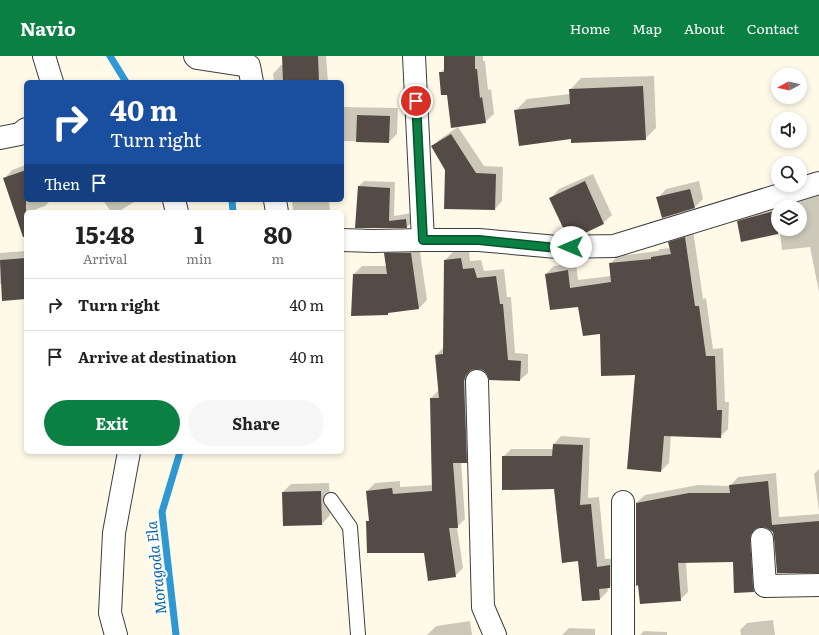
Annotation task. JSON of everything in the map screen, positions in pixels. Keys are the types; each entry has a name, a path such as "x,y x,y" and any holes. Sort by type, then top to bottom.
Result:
{"street":[{"path":"44,56 51,80"},
{"path":"195,56 197,58 249,66 252,80"},
{"path":"414,56 423,240"},
{"path":"0,138 20,134 24,131"},
{"path":"344,240 479,240 557,248 614,246 819,183"},
{"path":"477,381 482,607 495,635"},
{"path":"116,635 110,613 114,533 128,454"},
{"path":"622,635 623,502"},
{"path":"762,539 765,586 819,585"}],"lane":[{"path":"331,500 350,527 358,635"}],"building":[{"path":"282,56 318,56 319,80 283,80"},
{"path":"444,56 475,56 475,69 477,69 480,98 482,97 486,123 451,128 447,95 441,95 439,72 444,72"},
{"path":"643,86 646,140 571,143 571,139 519,146 514,110 570,104 569,89"},
{"path":"357,115 390,116 389,143 356,142"},
{"path":"451,134 476,173 496,174 495,210 444,209 445,170 431,146"},
{"path":"24,171 24,202 26,202 26,210 24,210 24,237 23,237 3,178"},
{"path":"585,181 604,224 583,234 566,234 549,198"},
{"path":"358,186 390,188 389,221 406,219 407,228 355,228"},
{"path":"690,189 695,208 662,218 656,197"},
{"path":"771,212 771,236 741,242 737,221"},
{"path":"685,237 695,306 699,306 706,356 715,356 717,410 722,410 721,438 664,436 661,472 627,469 635,375 601,376 600,334 583,336 578,307 550,310 545,274 568,270 570,288 611,282 609,263 651,259 651,257 671,254 668,242"},
{"path":"384,253 411,253 419,309 388,313 388,315 351,316 353,274 387,274"},
{"path":"24,258 24,299 2,301 0,260"},
{"path":"461,258 463,269 474,268 477,278 496,276 500,304 503,304 508,360 521,361 520,381 489,380 487,374 483,370 477,369 471,370 466,375 464,381 467,463 453,463 458,528 449,528 456,577 428,581 424,553 367,553 366,521 369,521 366,491 392,488 393,494 432,491 430,398 439,398 435,355 443,354 444,260"},
{"path":"553,444 583,445 580,505 591,504 597,567 610,565 610,588 599,589 600,600 582,601 578,561 562,563 554,489 502,490 502,456 552,456"},
{"path":"768,481 772,525 819,521 819,573 777,573 773,532 767,528 761,527 755,529 751,534 750,539 754,592 734,593 733,562 678,563 681,601 640,604 638,585 636,586 636,503 689,493 730,493 729,485"},
{"path":"321,491 322,525 283,526 282,492"}],"waterway":[{"name":"Moragoda Ela","path":"110,56 125,80"},
{"name":"Moragoda Ela","path":"232,202 233,210"},
{"name":"Moragoda Ela","path":"176,635 162,512 179,454"}],"route":[{"path":"416,101 423,240 479,240 557,248 571,247"}]}
